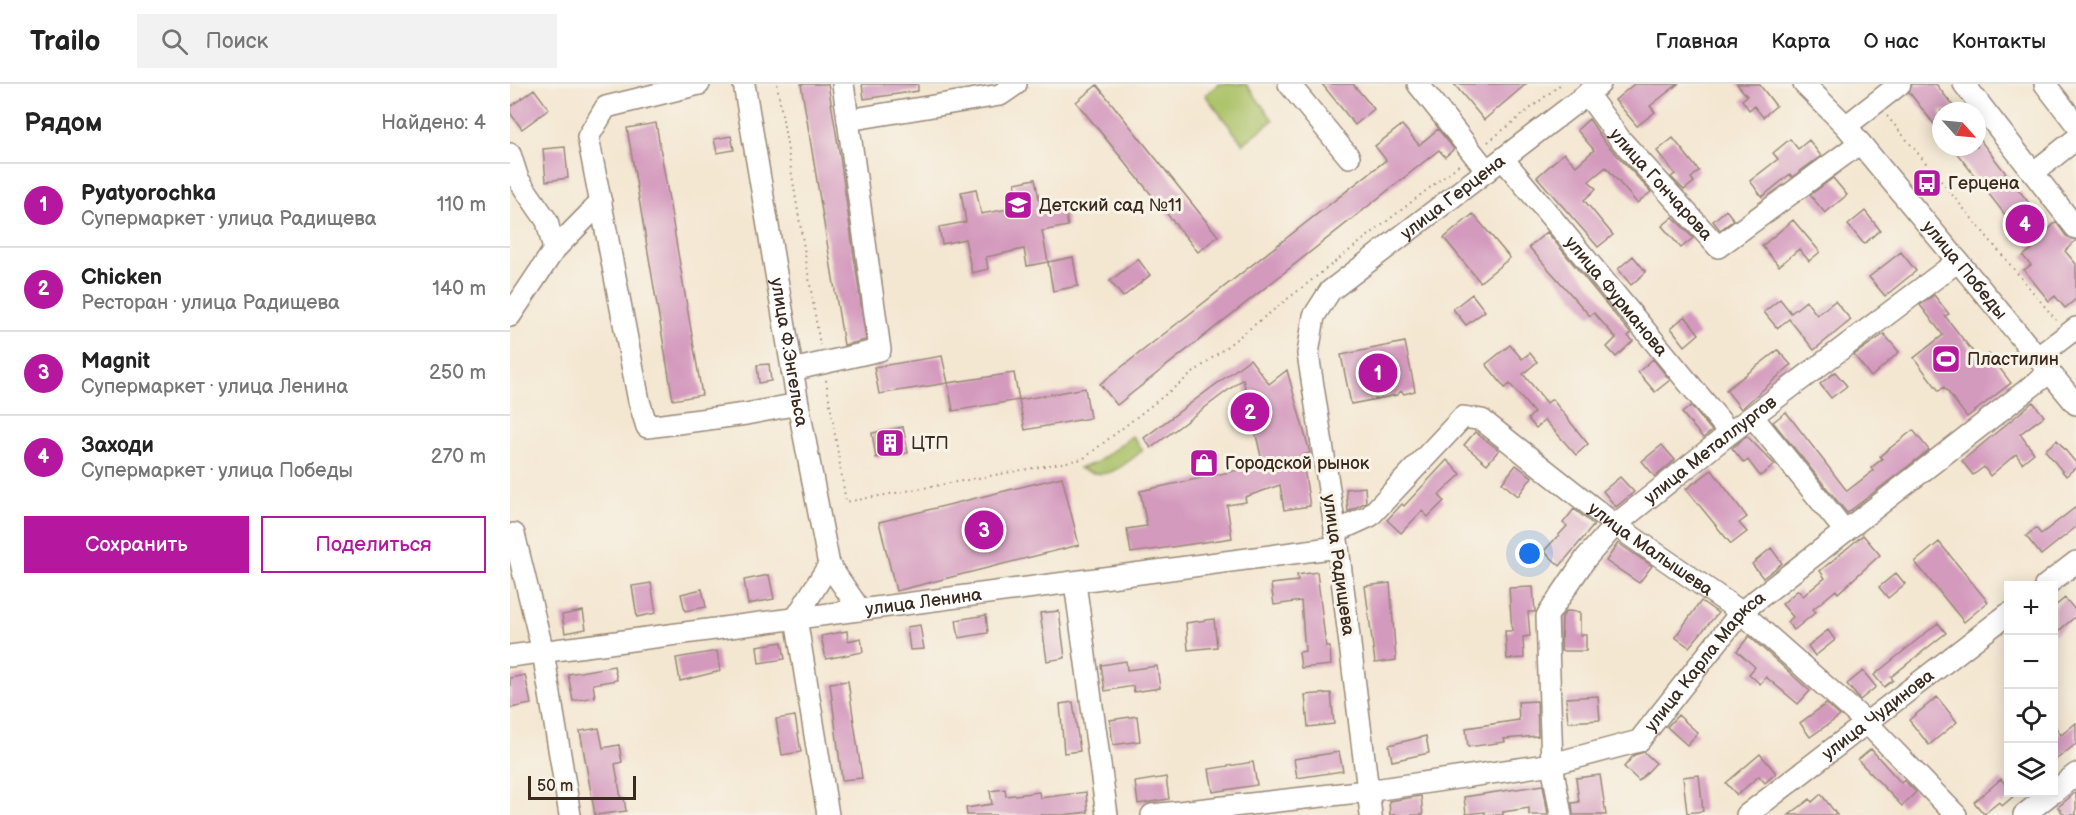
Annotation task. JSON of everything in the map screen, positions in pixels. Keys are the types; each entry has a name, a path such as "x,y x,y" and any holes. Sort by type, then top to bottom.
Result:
{"street":[{"path":"699,84 606,107 588,136 639,401 647,427 746,414 798,404"},
{"name":"улица Ф.Энгельса","path":"744,84 798,404 829,565 860,610"},
{"path":"792,370 880,350 843,84"},
{"path":"848,120 1000,95 1017,84"},
{"path":"1289,84 1349,157"},
{"name":"улица Фурманова","path":"1418,84 1473,154 1495,165 1730,433"},
{"name":"улица Победы","path":"1804,84 1846,126 2076,404"},
{"path":"1846,126 1900,84"},
{"path":"1964,84 2076,228"},
{"path":"2045,84 2076,124"},
{"name":"улица Гончарова","path":"1594,89 1620,139 1718,247 1860,143"},
{"name":"улица Герцена","path":"1314,316 1330,291 1594,89"},
{"path":"2033,173 2076,139"},
{"path":"510,154 518,179 547,221 554,250"},
{"path":"510,315 554,250 600,202"},
{"name":"улица Металлургов","path":"1561,815 1552,764 1547,616 1586,558 1615,525 1730,433 1959,261"},
{"name":"улица Радищева","path":"1314,316 1308,354 1337,539 1371,815"},
{"name":"улица Карла Маркса","path":"1152,815 1367,791 1552,764 1639,741 1741,612 1845,531 2044,364 2072,331"},
{"name":"улица Малышева","path":"1337,539 1370,516 1463,417 1482,420 1615,525 1741,612 1866,722 1956,815"},
{"path":"1753,417 1845,531"},
{"path":"514,534 543,652 570,815"},
{"name":"улица Ленина","path":"510,656 1075,583 1337,539"},
{"path":"2050,581 2076,562"},
{"path":"828,815 796,618 829,565"},
{"path":"1075,583 1107,815"},
{"name":"улица Чудинова","path":"1747,815 2004,617"},
{"path":"2058,788 2076,774"},
{"path":"2024,815 2047,797"}],"path":[{"path":"777,84 846,502 1083,459 1561,84"},
{"path":"1876,103 2072,331"}],"green space":[{"path":"1219,84 1246,84 1273,120 1243,144 1205,95"},
{"path":"1132,436 1143,450 1120,467 1098,474 1079,468 1096,463"}],"building":[{"path":"801,84 828,84 866,340 844,345"},
{"path":"862,84 918,84 918,91 864,99"},
{"path":"1322,84 1353,84 1374,109 1355,125"},
{"path":"1454,84 1526,84 1484,120"},
{"path":"1634,84 1678,84 1650,106 1655,112 1637,126 1615,100"},
{"path":"1737,84 1759,84 1776,106 1763,117 1754,106 1749,110 1742,100 1747,96"},
{"path":"1912,84 1936,84 1950,102 1932,102 1932,121 1909,92"},
{"path":"1097,85 1218,236 1198,252 1076,102"},
{"path":"534,89 549,109 522,129 510,113 510,107"},
{"path":"1589,119 1604,141 1651,192 1637,203 1606,167 1589,181 1596,189 1584,200 1613,235 1598,247 1537,177 1564,153 1576,166 1594,150 1577,130"},
{"path":"656,123 702,395 673,400 627,128"},
{"path":"1402,125 1419,145 1438,129 1454,149 1445,157 1439,150 1117,405 1100,384 1386,160 1375,146"},
{"path":"731,136 734,150 717,153 714,139"},
{"path":"1673,138 1699,171 1691,178 1694,182 1684,190 1671,177 1675,174 1657,151"},
{"path":"1790,139 1798,149 1809,140 1821,156 1792,177 1790,174 1762,197 1750,181 1778,159 1773,153"},
{"path":"565,147 568,178 546,181 543,149"},
{"path":"1986,148 2049,229 2056,222 2066,236 2076,240 2065,251 2076,264 2076,299 2065,308 2055,296 2049,301 2024,270 2031,265 2023,256 2032,249 1959,156 1986,156"},
{"path":"1833,178 1847,195 1825,213 1810,195"},
{"path":"1035,179 1041,209 1064,205 1068,226 1042,231 1048,262 1027,266 1024,249 986,257 988,269 972,273 965,239 942,244 939,227 966,222 961,192 976,189 981,214 1020,207 1015,183"},
{"path":"1726,210 1734,220 1720,230 1713,221"},
{"path":"1865,211 1880,230 1864,244 1848,225"},
{"path":"1473,214 1510,258 1480,282 1444,238"},
{"path":"1673,217 1693,238 1681,248 1662,226"},
{"path":"1793,220 1820,252 1809,261 1799,249 1779,266 1762,246"},
{"path":"1547,232 1631,334 1628,336 1633,341 1616,357 1607,347 1616,338 1594,313 1590,316 1529,247"},
{"path":"1901,252 1916,271 1885,296 1869,277"},
{"path":"1633,256 1646,272 1631,285 1618,269"},
{"path":"1073,257 1078,286 1053,291 1048,262"},
{"path":"1138,259 1150,275 1123,297 1110,281"},
{"path":"1472,294 1485,311 1466,325 1453,309"},
{"path":"1934,295 1949,314 1945,316 1980,361 1989,354 2011,383 1967,417 1944,387 1939,391 1914,358 1943,335 1920,305"},
{"path":"1780,299 1791,313 1806,301 1817,315 1835,301 1851,320 1814,350 1789,319 1777,328 1764,312"},
{"path":"1685,316 1699,334 1685,346 1671,328"},
{"path":"1884,334 1899,352 1871,377 1854,355"},
{"path":"1405,342 1415,391 1404,394 1401,391 1397,395 1351,404 1341,355"},
{"path":"1510,345 1522,359 1530,353 1537,362 1523,374 1547,403 1552,399 1588,444 1576,455 1545,420 1536,428 1528,419 1534,413 1510,384 1505,388 1486,364"},
{"path":"1778,350 1791,365 1741,409 1726,390"},
{"path":"942,356 948,383 879,394 874,367"},
{"path":"1250,359 1269,384 1287,370 1310,453 1302,455 1310,506 1284,510 1280,485 1245,497 1246,502 1227,505 1232,538 1131,553 1127,529 1147,526 1140,491 1263,465 1243,379 1151,448 1144,438"},
{"path":"1653,359 1670,380 1655,392 1638,372"},
{"path":"769,364 771,381 759,383 757,365"},
{"path":"1835,372 1847,386 1831,398 1820,384"},
{"path":"1014,373 1019,400 953,411 948,383"},
{"path":"1085,388 1090,418 1025,430 1019,400"},
{"path":"2033,402 2044,416 2020,434 2034,453 2022,463 2016,454 1990,476 1984,467 1973,475 1962,461"},
{"path":"1691,406 1712,431 1703,438 1682,413"},
{"path":"1786,412 1847,491 1873,471 1871,468 1882,459 1880,456 1913,430 1929,450 1847,513 1773,422"},
{"name":"ЦТП","path":"903,427 908,453 876,458 872,433"},
{"path":"1475,432 1499,450 1487,464 1464,445"},
{"path":"1747,436 1775,465 1760,476 1748,460 1744,463 1732,448"},
{"path":"2057,440 2076,463 2076,467 2066,476 2045,450"},
{"path":"1662,445 1675,460 1655,477 1642,461"},
{"path":"1447,460 1461,474 1439,495 1444,501 1428,517 1422,511 1401,533 1387,520 1402,504 1404,506"},
{"path":"1516,465 1532,477 1518,496 1502,483"},
{"path":"1712,470 1747,517 1739,523 1747,532 1731,544 1686,489"},
{"path":"1062,477 1079,545 896,591 879,522"},
{"path":"1620,477 1634,492 1616,507 1603,491"},
{"path":"1365,487 1366,502 1348,512 1346,489"},
{"path":"2076,507 2076,527 2041,555 2026,536 2036,528 2041,534"},
{"path":"1574,509 1594,525 1560,566 1544,551 1567,526 1563,523"},
{"path":"1863,535 1880,555 1838,593 1836,590 1813,609 1816,612 1794,630 1787,622 1793,617 1782,604 1798,590 1803,596 1825,578 1820,571"},
{"path":"1939,542 1988,602 1964,622 1915,562"},
{"path":"1618,543 1652,566 1639,583 1606,561"},
{"path":"1771,548 1782,563 1763,578 1752,564"},
{"path":"1317,572 1326,647 1330,647 1331,665 1301,668 1299,652 1305,651 1301,601 1274,605 1271,584 1298,581 1297,575"},
{"path":"1896,573 1905,584 1888,598 1879,587"},
{"path":"769,575 774,599 748,604 744,580"},
{"path":"651,583 656,613 637,617 632,586"},
{"path":"1390,583 1396,660 1375,663 1365,586"},
{"path":"1533,587 1535,612 1528,612 1530,636 1523,637 1524,658 1507,659 1505,631 1512,631 1509,588"},
{"path":"702,589 706,607 685,611 681,594"},
{"path":"2065,598 2076,611 2076,616 2058,632 2058,604"},
{"path":"1701,601 1718,613 1689,647 1675,637"},
{"path":"583,611 586,629 565,633 562,615"},
{"path":"1059,611 1065,658 1047,661 1040,613"},
{"path":"1566,611 1580,612 1580,635 1586,635 1586,651 1561,651 1562,617"},
{"path":"986,615 988,633 959,638 956,620"},
{"path":"1214,619 1217,647 1188,650 1186,623"},
{"path":"1938,623 1946,633 1891,677 1893,680 1884,687 1874,675"},
{"path":"920,625 924,649 910,650 907,627"},
{"path":"1828,630 1835,640 1815,656 1808,646"},
{"path":"847,631 848,641 861,638 863,652 826,659 821,636"},
{"path":"1749,636 1810,691 1798,704 1766,677 1760,684 1749,674 1755,667 1737,651"},
{"path":"782,642 785,659 759,663 757,646"},
{"path":"717,651 720,671 680,681 676,658"},
{"path":"1126,661 1127,670 1157,666 1160,688 1134,692 1133,686 1105,691 1101,665"},
{"path":"614,666 617,680 593,684 595,697 573,701 568,674"},
{"path":"1863,671 1876,687 1860,700 1847,684"},
{"path":"525,675 531,704 510,708 510,678"},
{"path":"848,681 862,778 842,780 830,683"},
{"path":"1331,693 1334,724 1308,727 1305,695"},
{"path":"1598,696 1600,720 1568,722 1566,698"},
{"path":"1937,697 1957,722 1929,745 1909,720"},
{"path":"1537,701 1538,736 1504,739 1505,742 1468,747 1466,728 1519,720 1518,702"},
{"path":"1073,702 1080,751 1064,753 1060,704"},
{"path":"1826,704 1840,716 1810,737 1800,723"},
{"path":"1678,715 1698,733 1687,745 1667,727"},
{"path":"795,716 801,752 782,755 776,719"},
{"path":"1137,716 1140,741 1113,745 1110,720"},
{"path":"2076,723 2076,744 2058,758 2058,731 2061,735"},
{"path":"599,728 603,748 619,745 622,762 615,764 621,798 624,798 626,811 595,815 580,731"},
{"path":"1426,736 1429,753 1392,761 1389,745"},
{"path":"1871,749 1901,783 1904,780 1916,792 1902,806 1858,760"},
{"path":"1339,752 1343,771 1297,778 1294,759"},
{"path":"1644,752 1656,763 1639,781 1624,767 1634,755"},
{"path":"1760,754 1776,773 1765,783 1759,776 1737,795 1726,783"},
{"path":"1253,762 1257,785 1213,792 1209,769"},
{"path":"1600,775 1606,815 1573,815 1572,803 1579,802 1576,778"},
{"path":"1699,775 1703,811 1687,813 1683,777"},
{"path":"1166,777 1169,799 1138,804 1135,782"},
{"path":"2001,779 2004,783 2004,797 2013,797 2002,806 1999,802 1984,814 1974,802"},
{"path":"1543,785 1548,815 1529,815 1529,808 1503,812 1503,815 1485,815 1485,812 1466,814 1464,797"},
{"path":"1005,789 1006,796 1039,792 1040,798 1086,792 1088,812 1063,815 967,815 966,808 992,804 990,791"},
{"path":"2076,792 2076,815 2064,815 2058,807"},
{"path":"1821,794 1837,815 1789,815 1810,799 1812,802"},
{"path":"1421,796 1423,815 1390,815 1389,801"}],"place":[{"name":"Герцена","path":"1927,183"},
{"name":"Детский сад №11","path":"1018,205"},
{"name":"Заходи","path":"2025,224"},
{"name":"Пластилин","path":"1946,359"},
{"name":"Pyatyorochka","path":"1378,373"},
{"name":"Chicken","path":"1250,412"},
{"name":"ЦТП","path":"890,443"},
{"name":"Городской рынок","path":"1204,463"},
{"name":"Magnit","path":"984,530"}]}
